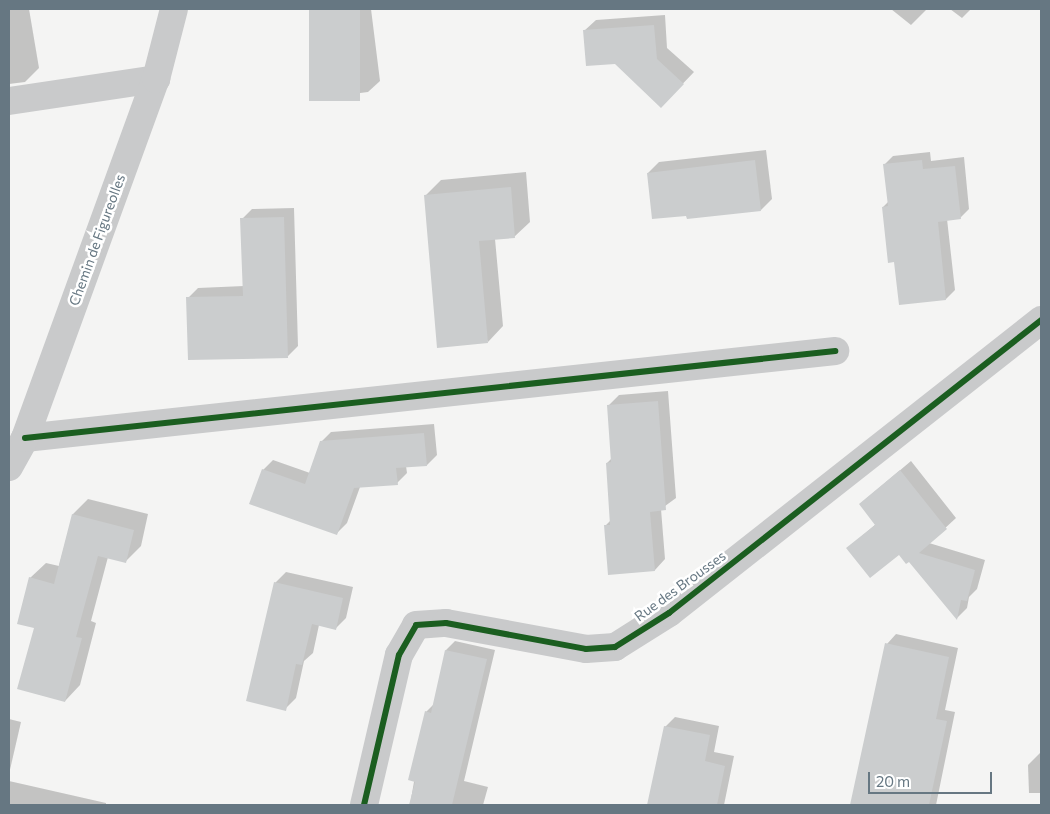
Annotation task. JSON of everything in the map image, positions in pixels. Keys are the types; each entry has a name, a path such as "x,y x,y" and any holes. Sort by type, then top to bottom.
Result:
{"street":[{"name":"Chemin de Figureolles","path":"9,467 24,438 156,79 174,9"},
{"path":"9,101 156,79"},
{"name":"Rue des Brousses","path":"364,805 399,656 416,625 446,623 586,649 615,647 669,614 1041,320"},
{"path":"24,438 835,351"}],"building":[{"path":"309,9 360,9 360,101 309,101"},
{"path":"654,25 657,59 684,84 661,108 615,64 586,66 583,30"},
{"path":"755,160 761,211 687,219 686,216 652,219 647,173"},
{"path":"922,160 923,169 955,166 961,219 938,222 946,300 899,305 894,262 888,263 882,207 888,206 883,164"},
{"path":"511,187 515,238 479,241 488,343 437,348 424,195"},
{"path":"284,217 288,358 188,360 186,297 243,296 240,218"},
{"path":"658,401 666,510 650,512 655,571 608,575 604,525 610,525 606,463 611,462 607,405"},
{"path":"424,433 427,466 396,468 398,485 354,488 337,535 249,504 262,469 305,484 320,441"},
{"path":"900,470 947,529 919,553 975,570 967,601 961,600 957,620 909,562 906,564 899,555 870,578 846,548 875,525 859,504"},
{"path":"72,514 134,530 126,563 98,556 76,637 82,638 65,702 17,689 34,628 17,624 29,577 54,584"},
{"path":"274,582 343,598 336,630 312,624 302,665 296,664 286,711 246,701"},
{"path":"885,643 949,657 936,719 947,721 929,805 850,805"},
{"path":"445,650 487,659 452,805 409,805 415,782 408,780 425,711 431,713"},
{"path":"664,726 710,735 705,761 725,766 717,805 647,805"}],"cycle path":[{"path":"364,805 399,655 416,625 446,623 586,649 615,647 669,613 1041,320"},
{"path":"25,438 835,351"}]}
